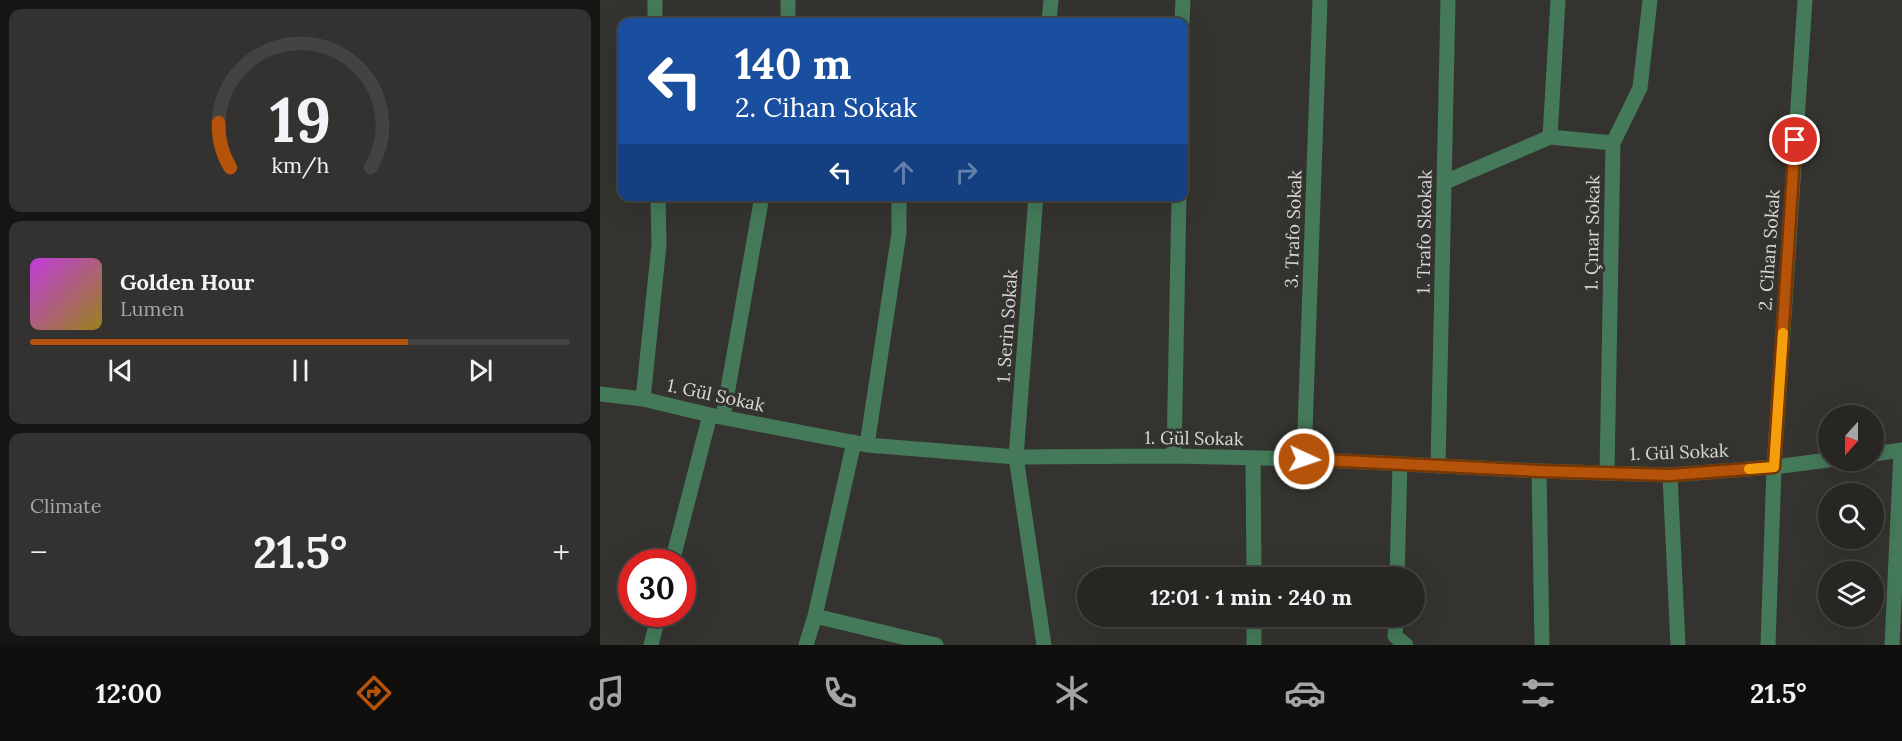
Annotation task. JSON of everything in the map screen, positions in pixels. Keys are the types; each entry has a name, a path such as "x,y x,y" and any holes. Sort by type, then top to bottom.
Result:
{"street":[{"path":"655,0 655,18"},
{"path":"788,0 788,18"},
{"path":"1049,18 1051,0"},
{"path":"1182,18 1183,0"},
{"name":"3. Trafo Sokak","path":"1304,459 1320,0"},
{"name":"1. Trafo Skokak","path":"1438,466 1448,0"},
{"path":"1551,137 1558,0"},
{"name":"1. Çınar Sokak","path":"1607,473 1613,142 1640,88 1650,0"},
{"name":"2. Cihan Sokak","path":"1768,645 1774,467 1805,0"},
{"path":"1445,182 1551,137 1613,142"},
{"path":"644,399 659,245 658,201"},
{"path":"676,549 716,416 761,201"},
{"path":"806,645 860,444 899,233 899,201"},
{"name":"1. Serin Sokak","path":"1036,201 1016,458 1044,645"},
{"path":"1174,456 1179,201"},
{"name":"1. Gül Sokak","path":"600,394 644,399 716,416 860,444 1016,458 1174,456 1304,459 1670,475 1818,461"},
{"path":"1884,453 1901,451 1892,645"},
{"path":"1253,458 1254,567"},
{"path":"1397,567 1400,464"},
{"path":"1539,471 1542,645"},
{"path":"1670,475 1678,645"},
{"path":"815,616 936,645"},
{"path":"651,645 656,627"},
{"path":"1254,627 1254,645"},
{"path":"1395,627 1395,636 1406,645"}],"slow traffic":[{"path":"1749,469 1774,467 1783,333"}],"route":[{"path":"1304,459 1670,475 1774,467 1795,140"}]}
